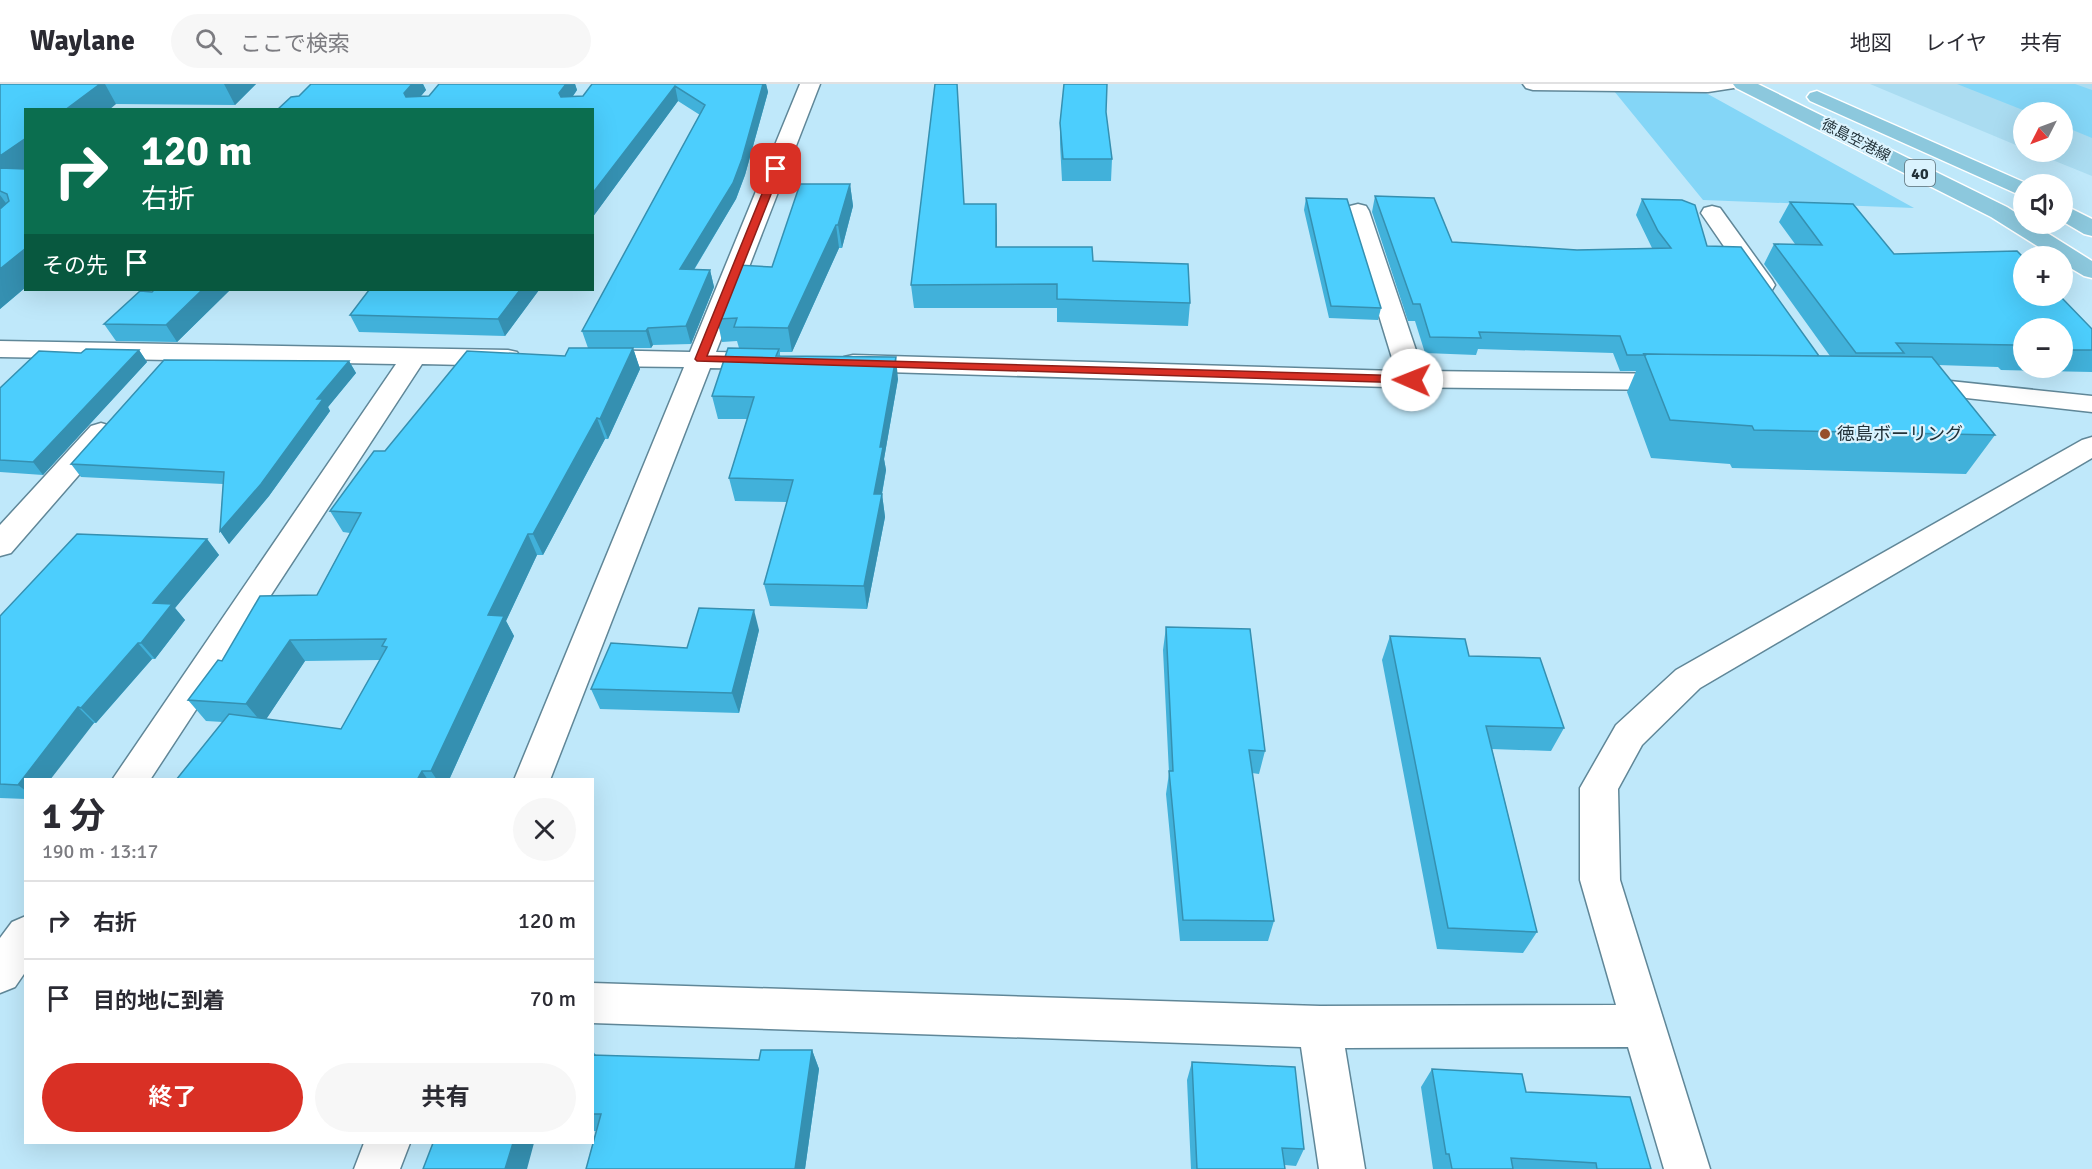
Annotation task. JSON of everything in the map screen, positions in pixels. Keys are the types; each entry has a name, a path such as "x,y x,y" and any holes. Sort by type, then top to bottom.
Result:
{"main road":[{"name":"徳島空港線","path":"1743,84 1999,212 2092,271"},
{"name":"徳島空港線","path":"1799,89 2013,186"},
{"path":"2073,218 2092,229"}],"street":[{"path":"533,778 810,84"},
{"path":"1533,84 1708,86 1727,84"},
{"path":"1358,212 1412,380"},
{"path":"1712,213 1780,308"},
{"path":"0,350 533,358"},
{"path":"149,379 172,353"},
{"path":"131,778 414,357"},
{"path":"569,358 795,362"},
{"path":"831,363 1412,380 1705,383"},
{"path":"1892,385 1916,385 2092,404"},
{"path":"0,545 117,414"},
{"path":"1688,1169 1600,880 1599,788 1629,735 1688,679 2092,446"},
{"path":"0,973 24,938"},
{"path":"0,984 24,985"},
{"path":"594,1003 1320,1027 1643,1026"},
{"path":"1320,1027 1342,1169"},
{"path":"377,1169 387,1144"}],"shaded area":[{"path":"1870,84 2092,84 2092,176 2058,162 2073,162 2073,102 2013,102 2013,144"},
{"path":"1957,84 2075,84 2092,90 2092,138 2073,130 2073,102 2013,102 2013,106"},
{"path":"1614,91 1706,93 1914,208 1703,200"}],"building":[{"path":"0,84 100,84 68,108 24,108 24,139 0,156"},
{"path":"311,84 412,84 404,93 406,97 429,96 439,84 566,84 559,93 561,97 583,96 592,84 763,84 733,183 680,269 710,270 686,326 648,328 646,331 582,331 705,105 675,86 594,191 594,108 279,108 291,97 299,96"},
{"path":"935,84 957,84 964,204 996,204 996,247 1092,247 1093,261 1188,264 1190,303 1057,299 1057,284 911,285"},
{"path":"1064,84 1107,84 1106,112 1112,159 1063,159 1060,123"},
{"path":"0,168 24,169 24,250 0,269 0,209 9,201 7,194 0,191"},
{"path":"800,184 850,184 838,225 788,328 734,327 737,318 717,319 738,265 772,267"},
{"path":"1375,196 1434,198 1452,242 1577,250 1671,248 1658,231 1642,199 1682,200 1695,205 1707,246 1741,247 1819,356 1627,355 1620,336 1479,332 1481,338 1430,337 1420,304 1413,304"},
{"path":"1306,198 1347,199 1381,308 1331,306"},
{"path":"1790,202 1853,204 1894,254 2013,251 2013,306 2070,306 2092,329 2092,350 2073,350 2073,318 2013,318 2013,345 1896,343 1904,353 1856,353 1774,244 1822,245"},
{"path":"140,291 201,291 166,325 104,324"},
{"path":"368,291 519,291 498,319 350,315"},
{"path":"569,348 633,348 600,419 597,418 533,534 528,534 488,615 504,616 431,771 422,771 418,778 178,778 229,714 341,729 387,647 382,646 386,639 290,640 246,704 188,700 218,660 222,661 260,596 317,595 361,513 330,511 374,451 385,451 467,351 565,356"},
{"path":"728,348 779,349 776,356 896,357 874,494 882,494 864,586 764,584 793,480 729,478 754,397 712,396"},
{"path":"86,349 139,350 33,462 0,460 0,388 39,351 81,353"},
{"path":"1644,354 1932,357 1995,435 1754,430 1752,426 1670,420"},
{"path":"164,360 349,361 317,399 323,399 261,484 220,531 224,472 71,464"},
{"path":"77,534 207,539 153,603 172,604 141,643 138,643 81,708 78,707 18,785 0,784 0,616"},
{"path":"699,608 754,610 732,693 591,689 611,643 687,648"},
{"path":"1166,627 1250,629 1265,751 1249,750 1274,921 1183,920 1169,771 1173,771"},
{"path":"1390,636 1465,639 1469,656 1540,658 1564,728 1486,726 1537,932 1448,928"},
{"path":"761,1050 812,1050 795,1169 586,1169 601,1114 594,1114 594,1055 759,1060"},
{"path":"1192,1062 1295,1067 1304,1149 1282,1148 1285,1169 1197,1169"},
{"path":"1432,1069 1522,1074 1526,1092 1630,1097 1651,1169 1597,1169 1596,1163 1511,1158 1513,1169 1452,1169 1449,1154 1446,1154"},
{"path":"433,1144 513,1144 505,1169 423,1169"}],"place":[{"name":"徳島ボーリング","path":"1825,434"}],"route":[{"path":"776,169 700,359 1412,380"}]}
